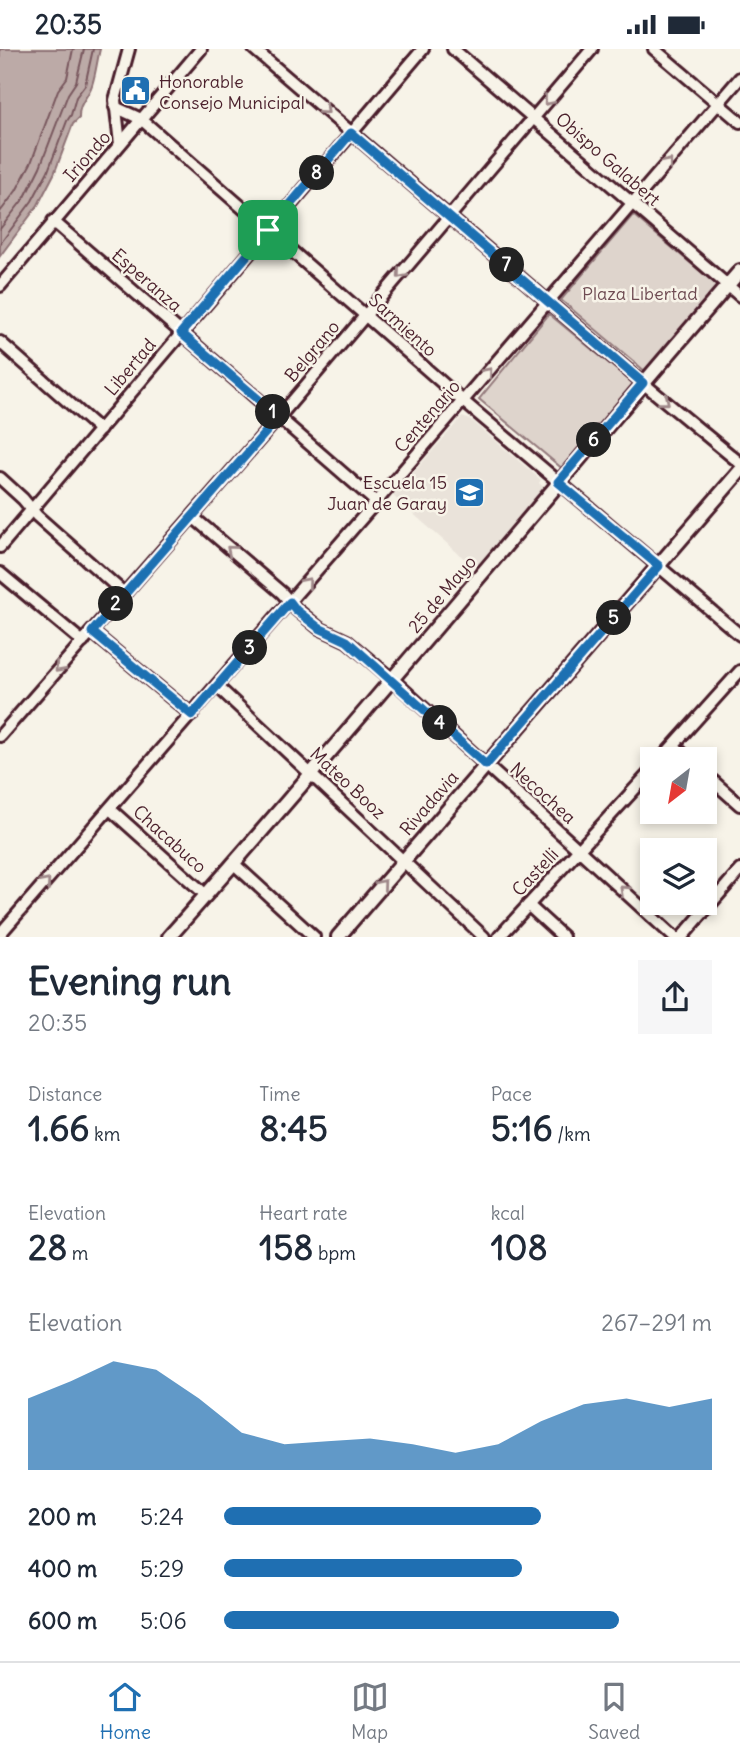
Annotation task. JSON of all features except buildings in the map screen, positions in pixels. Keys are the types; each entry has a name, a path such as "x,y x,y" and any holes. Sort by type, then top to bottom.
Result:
{"main road":[{"name":"25 de Mayo","path":"176,934 233,863 393,680 558,482 740,271"},
{"name":"Rivadavia","path":"338,936 740,471"}],"street":[{"path":"120,144 115,107 116,89 130,49"},
{"name":"Iriondo","path":"0,286 201,49"},
{"path":"254,49 740,463"},
{"name":"Libertad","path":"0,547 423,49"},
{"name":"Obispo Galabert","path":"453,49 740,296"},
{"name":"Belgrano","path":"0,736 193,517 592,49"},
{"path":"653,49 740,123"},
{"name":"Centenario","path":"0,934 290,602 740,78"},
{"name":"Sarmiento","path":"115,107 141,119 463,401 740,635"},
{"name":"Esperanza","path":"53,222 376,502"},
{"path":"0,342 100,430"},
{"path":"0,478 37,516 125,594"},
{"name":"Necochea","path":"193,517 282,593 296,610 319,628 347,641 393,680 674,936"},
{"path":"0,572 83,642"},
{"path":"92,632 192,715"},
{"path":"674,746 740,671"},
{"name":"Mateo Booz","path":"217,685 484,936"},
{"name":"Castelli","path":"499,936 640,783"},
{"path":"718,786 740,805"},
{"name":"Chacabuco","path":"110,809 206,895"},
{"name":"Chacabuco","path":"233,863 314,936"},
{"path":"682,936 740,870"},
{"path":"528,905 563,936"}],"shaded area":[{"name":"Escuela 15 Juan de Garay","path":"462,417 471,420 541,480 539,483 546,489 476,569 393,496"}],"green space":[{"name":"Plaza Libertad","path":"633,215 719,287 646,372 561,300"},
{"path":"549,314 635,385 564,470 479,399"}],"water":[{"path":"0,49 100,49 92,85 80,108 79,118 73,124 54,174 38,205 0,256"}],"place":[{"name":"Honorable Consejo Municipal","path":"136,91"},
{"name":"Escuela 15 Juan de Garay","path":"470,492"}],"route":[{"path":"351,133 643,383 558,482 659,566 486,765 347,641 319,628 290,602 192,715 92,632 279,417 181,333 268,230 351,133"}]}
